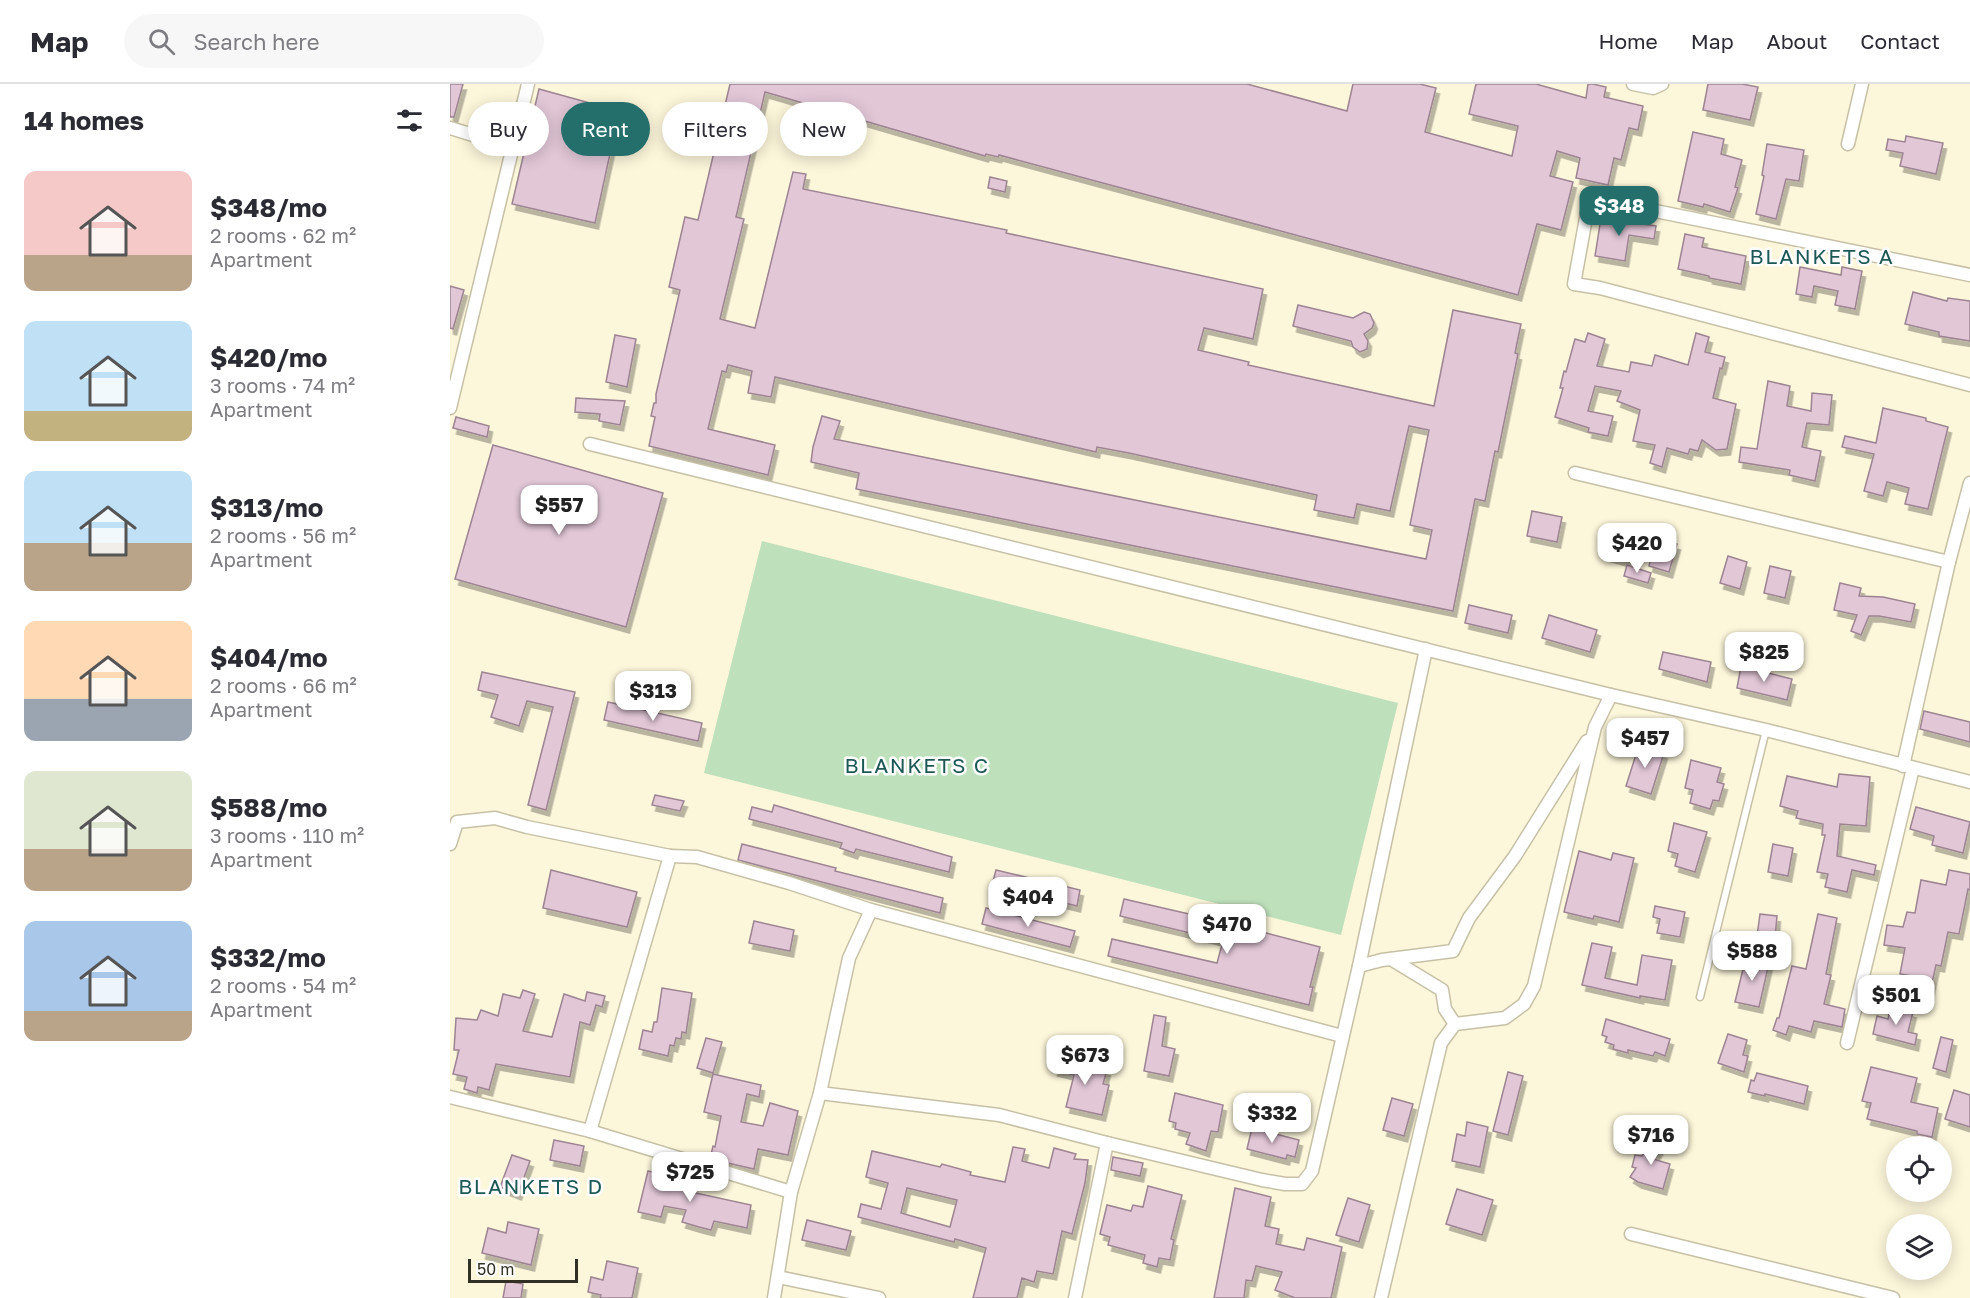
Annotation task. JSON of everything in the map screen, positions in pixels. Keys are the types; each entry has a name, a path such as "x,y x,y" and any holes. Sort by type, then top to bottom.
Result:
{"street":[{"path":"523,102 528,84"},
{"path":"1633,84 1653,88 1662,84"},
{"path":"1848,144 1862,84"},
{"path":"450,128 468,134"},
{"path":"450,408 510,156"},
{"path":"1970,275 1590,196 1574,284 1600,288 1970,384"},
{"path":"590,444 1611,695 1766,730 1970,782"},
{"path":"1575,473 1949,562"},
{"path":"1846,1043 1908,767 1949,562 1970,483"},
{"path":"820,1093 999,1115 1262,1180 1302,1184 1312,1171 1359,966 1426,649"},
{"path":"1359,966 1391,959 1453,951 1469,918 1515,856 1579,756 1611,695"},
{"path":"1381,1298 1441,1044 1455,1024 1505,1018 1524,1004 1534,986 1595,727"},
{"path":"450,844 457,822 495,818 527,827 670,856 697,857 789,883 871,910 1342,1036"},
{"path":"590,1131 670,856"},
{"path":"774,1298 791,1192 820,1093 849,958 871,910"},
{"path":"1391,959 1442,990 1446,1009 1455,1024"},
{"path":"450,1097 590,1131 791,1192"},
{"path":"1074,1298 1107,1143"},
{"path":"1631,1234 1893,1298"},
{"path":"778,1278 879,1298"}],"lane":[{"path":"1700,997 1766,730"}],"green space":[{"path":"762,541 1398,703 1341,935 704,773"}],"building":[{"path":"450,84 463,84 454,117 450,117"},
{"path":"730,84 1247,84 1347,111 1353,84 1420,84 1436,88 1425,132 1512,156 1518,126 1469,114 1476,84 1536,84 1586,98 1588,84 1593,84 1606,87 1604,97 1643,106 1638,130 1629,128 1621,160 1614,158 1608,185 1576,178 1580,158 1557,151 1550,176 1573,182 1561,230 1537,224 1518,295 999,155 998,157 986,154 985,156 867,122 867,102 799,102 765,92 763,102 726,102"},
{"path":"1708,84 1742,84 1758,87 1750,120 1703,110"},
{"path":"539,89 586,102 561,102 561,156 609,156 595,223 512,204 523,156 549,156 549,102 536,102"},
{"path":"1693,132 1724,139 1721,154 1742,160 1735,187 1738,188 1730,212 1704,204 1703,207 1678,201"},
{"path":"1906,136 1943,143 1936,174 1900,166 1903,153 1886,150 1888,139 1905,142"},
{"path":"1767,144 1804,150 1799,181 1786,179 1776,219 1756,214 1764,176 1762,175"},
{"path":"713,156 750,156 736,217 744,219 720,319 755,328 793,172 806,174 803,189 1007,230 1006,233 1263,289 1253,339 1204,328 1198,350 1249,362 1248,365 1434,406 1453,310 1521,324 1515,353 1518,354 1498,452 1495,451 1485,501 1475,499 1453,611 856,489 859,473 811,462 822,416 840,421 834,439 1426,559 1432,530 1410,525 1429,430 1409,426 1390,511 1357,504 1354,518 1314,510 1317,495 1129,453 1097,447 1096,452 775,377 771,397 748,393 752,371 728,365 726,372 722,371 708,429 775,445 768,475 649,446 655,417 651,416 654,403 656,403 656,394 680,290 669,287 685,217 698,220"},
{"path":"990,177 1007,181 1005,192 988,188"},
{"path":"1601,218 1656,226 1654,239 1629,235 1625,261 1595,256"},
{"path":"1685,234 1704,238 1702,247 1746,256 1741,284 1678,269"},
{"path":"1800,267 1841,275 1842,267 1862,271 1855,309 1835,305 1838,291 1814,286 1812,297 1796,294"},
{"path":"450,286 464,290 453,329 450,328"},
{"path":"1913,292 1947,301 1948,298 1970,301 1970,341 1939,336 1939,332 1905,324"},
{"path":"1298,305 1353,318 1364,312 1370,314 1374,323 1372,328 1364,334 1368,341 1367,349 1360,352 1353,347 1351,341 1293,326"},
{"path":"1588,333 1605,339 1597,366 1629,372 1631,362 1652,366 1655,355 1688,365 1696,333 1709,337 1705,352 1725,357 1713,398 1736,404 1727,449 1716,450 1702,440 1698,451 1690,449 1688,454 1667,448 1662,467 1650,463 1655,445 1633,441 1640,410 1617,401 1621,391 1595,386 1588,411 1613,416 1608,436 1588,432 1589,428 1555,417 1563,388 1560,388 1564,371 1566,372 1575,339 1585,342"},
{"path":"615,335 636,339 627,387 606,382"},
{"path":"1768,381 1790,386 1787,406 1811,411 1812,393 1832,395 1829,425 1807,423 1802,447 1821,451 1815,481 1789,475 1790,470 1739,462 1741,447 1757,449"},
{"path":"576,398 625,401 620,425 599,421 600,414 575,412"},
{"path":"1883,408 1926,418 1926,421 1948,427 1928,509 1905,504 1909,488 1887,482 1883,496 1864,491 1874,454 1842,447 1845,436 1876,443"},
{"path":"456,417 489,426 487,437 453,428"},
{"path":"493,445 663,493 626,627 455,579"},
{"path":"1532,511 1562,517 1557,542 1527,536"},
{"path":"1613,530 1634,536 1626,561 1605,555"},
{"path":"1656,539 1677,544 1669,572 1649,566"},
{"path":"1728,556 1747,562 1740,589 1720,583"},
{"path":"1627,565 1651,573 1648,583 1624,576"},
{"path":"1770,566 1791,571 1785,598 1764,593"},
{"path":"1840,583 1861,588 1859,596 1883,597 1915,604 1911,622 1869,616 1861,635 1851,631 1857,615 1834,610"},
{"path":"1469,605 1512,615 1508,633 1465,623"},
{"path":"1549,615 1597,630 1590,652 1542,638"},
{"path":"1663,652 1711,662 1707,682 1659,669"},
{"path":"1741,666 1792,679 1787,700 1737,688"},
{"path":"482,672 575,692 546,810 528,805 553,707 527,701 519,726 491,717 498,695 478,690"},
{"path":"608,702 702,723 698,741 604,720"},
{"path":"1924,711 1970,722 1970,742 1920,729"},
{"path":"1639,745 1664,753 1651,794 1626,786"},
{"path":"1691,760 1721,768 1717,782 1724,784 1719,801 1713,800 1710,809 1690,803 1693,790 1685,788"},
{"path":"1839,774 1870,777 1866,826 1840,824 1837,856 1876,865 1874,875 1852,870 1847,892 1825,887 1828,874 1817,872 1825,835 1822,835 1823,824 1796,818 1798,811 1780,806 1787,776 1837,787"},
{"path":"655,795 684,801 680,811 652,805"},
{"path":"774,805 952,857 949,872 856,849 854,853 840,848 842,843 749,819 752,807 772,812"},
{"path":"1916,807 1970,822 1963,853 1932,845 1934,836 1910,829"},
{"path":"1674,823 1707,832 1695,872 1675,866 1678,854 1668,851"},
{"path":"742,844 836,868 835,871 943,898 940,913 738,860"},
{"path":"1773,844 1793,848 1788,876 1768,872"},
{"path":"1579,851 1611,860 1613,853 1634,858 1619,922 1564,912"},
{"path":"551,870 637,892 627,927 543,908"},
{"path":"996,870 1080,890 1077,906 992,885"},
{"path":"1949,870 1970,874 1970,890 1968,889 1959,934 1948,932 1941,966 1936,965 1930,992 1916,990 1918,977 1900,974 1905,948 1884,945 1887,925 1903,927 1907,912 1915,913 1921,880 1946,885"},
{"path":"1124,899 1320,947 1310,987 1313,987 1309,1005 1108,956 1112,939 1217,963 1223,941 1120,916"},
{"path":"1655,906 1685,912 1680,937 1657,933 1660,919 1653,917"},
{"path":"986,908 1075,931 1070,947 982,924"},
{"path":"1760,914 1777,916 1775,938 1757,936"},
{"path":"1818,914 1837,918 1826,974 1831,975 1824,1004 1845,1009 1842,1027 1814,1021 1811,1032 1789,1026 1786,1035 1773,1030 1779,1018 1792,966 1806,969"},
{"path":"754,921 794,930 790,951 749,943"},
{"path":"1592,943 1612,947 1605,978 1637,985 1642,955 1672,960 1665,1000 1640,996 1640,998 1582,985"},
{"path":"1746,957 1769,963 1759,1007 1735,1002"},
{"path":"662,988 692,993 686,1033 682,1032 681,1039 676,1038 674,1046 670,1045 668,1056 639,1049 643,1030 652,1032 654,1022 657,1022"},
{"path":"523,990 535,994 523,1031 552,1037 564,994 585,1001 587,992 605,996 602,1007 596,1005 590,1025 580,1022 570,1077 496,1064 489,1090 478,1087 477,1093 464,1089 467,1077 453,1074 459,1050 454,1050 456,1018 477,1020 481,1010 498,1016 503,994 520,998"},
{"path":"1891,1006 1913,1012 1908,1032 1917,1034 1915,1045 1873,1034 1877,1016 1888,1019"},
{"path":"1154,1015 1166,1017 1162,1046 1175,1049 1169,1076 1144,1071"},
{"path":"1606,1019 1670,1039 1665,1056 1655,1052 1653,1056 1613,1049 1614,1045 1605,1042 1607,1037 1602,1035"},
{"path":"1728,1034 1747,1040 1743,1055 1748,1056 1744,1072 1718,1063"},
{"path":"1941,1037 1953,1040 1946,1072 1933,1068"},
{"path":"706,1038 722,1042 713,1073 697,1068"},
{"path":"1057,1058 1107,1070 1103,1084 1109,1085 1102,1115 1066,1107 1074,1075 1054,1070"},
{"path":"1871,1067 1917,1078 1911,1102 1938,1108 1932,1136 1917,1134 1917,1131 1867,1119 1871,1103 1862,1101"},
{"path":"1508,1072 1523,1076 1508,1135 1493,1131"},
{"path":"1757,1073 1808,1086 1804,1104 1748,1092 1751,1080 1754,1081"},
{"path":"713,1074 761,1085 759,1097 747,1094 741,1122 763,1126 770,1103 798,1111 788,1155 758,1149 754,1169 710,1159 713,1146 715,1147 721,1116 704,1112"},
{"path":"1954,1090 1970,1095 1970,1127 1945,1119"},
{"path":"1175,1093 1223,1105 1218,1132 1211,1131 1206,1151 1186,1144 1190,1133 1175,1129 1176,1123 1169,1121"},
{"path":"1392,1098 1413,1104 1404,1136 1383,1130"},
{"path":"1467,1122 1488,1127 1480,1167 1452,1161 1457,1134 1465,1136"},
{"path":"1252,1128 1299,1140 1295,1157 1287,1155 1286,1159 1247,1149"},
{"path":"1655,1135 1664,1141 1653,1159 1670,1164 1663,1189 1638,1182 1630,1177 1636,1168 1632,1167 1635,1155 1642,1156"},
{"path":"554,1140 584,1146 580,1166 550,1160"},
{"path":"1013,1147 1025,1149 1022,1161 1049,1168 1054,1148 1076,1154 1074,1159 1088,1160 1085,1183 1072,1234 1062,1231 1053,1274 1037,1271 1034,1282 1022,1278 1017,1298 973,1298 986,1248 858,1217 861,1204 881,1209 888,1183 866,1177 872,1151 940,1167 942,1164 971,1172 970,1175 1005,1182","holes":["907,1188 957,1200 950,1227 901,1213"]},
{"path":"512,1155 530,1161 518,1194 500,1187"},
{"path":"1113,1157 1143,1163 1140,1176 1111,1170"},
{"path":"648,1171 693,1181 691,1192 751,1205 747,1228 714,1221 711,1230 699,1227 682,1222 686,1210 664,1206 661,1217 638,1212"},
{"path":"1148,1186 1182,1195 1171,1239 1174,1240 1170,1260 1159,1258 1157,1267 1143,1263 1145,1255 1108,1245 1110,1237 1100,1234 1107,1205 1131,1211 1133,1205 1143,1207"},
{"path":"1235,1188 1271,1197 1265,1226 1279,1229 1276,1244 1304,1250 1307,1238 1342,1247 1331,1298 1295,1298 1275,1290 1282,1272 1256,1266 1252,1281 1246,1280 1244,1298 1214,1298"},
{"path":"1457,1189 1493,1200 1482,1235 1446,1224"},
{"path":"1348,1198 1370,1205 1359,1242 1336,1235"},
{"path":"807,1220 851,1231 846,1250 802,1240"},
{"path":"508,1222 539,1229 531,1265 482,1253 488,1228 506,1233"},
{"path":"607,1261 638,1268 632,1298 600,1298 601,1295 588,1292 591,1277 603,1280"},
{"path":"506,1281 523,1284 521,1298 503,1298"}],"district":[{"name":"BLANKETS A","path":"1822,256"},
{"name":"BLANKETS C","path":"917,765"},
{"name":"BLANKETS D","path":"531,1186"}]}
